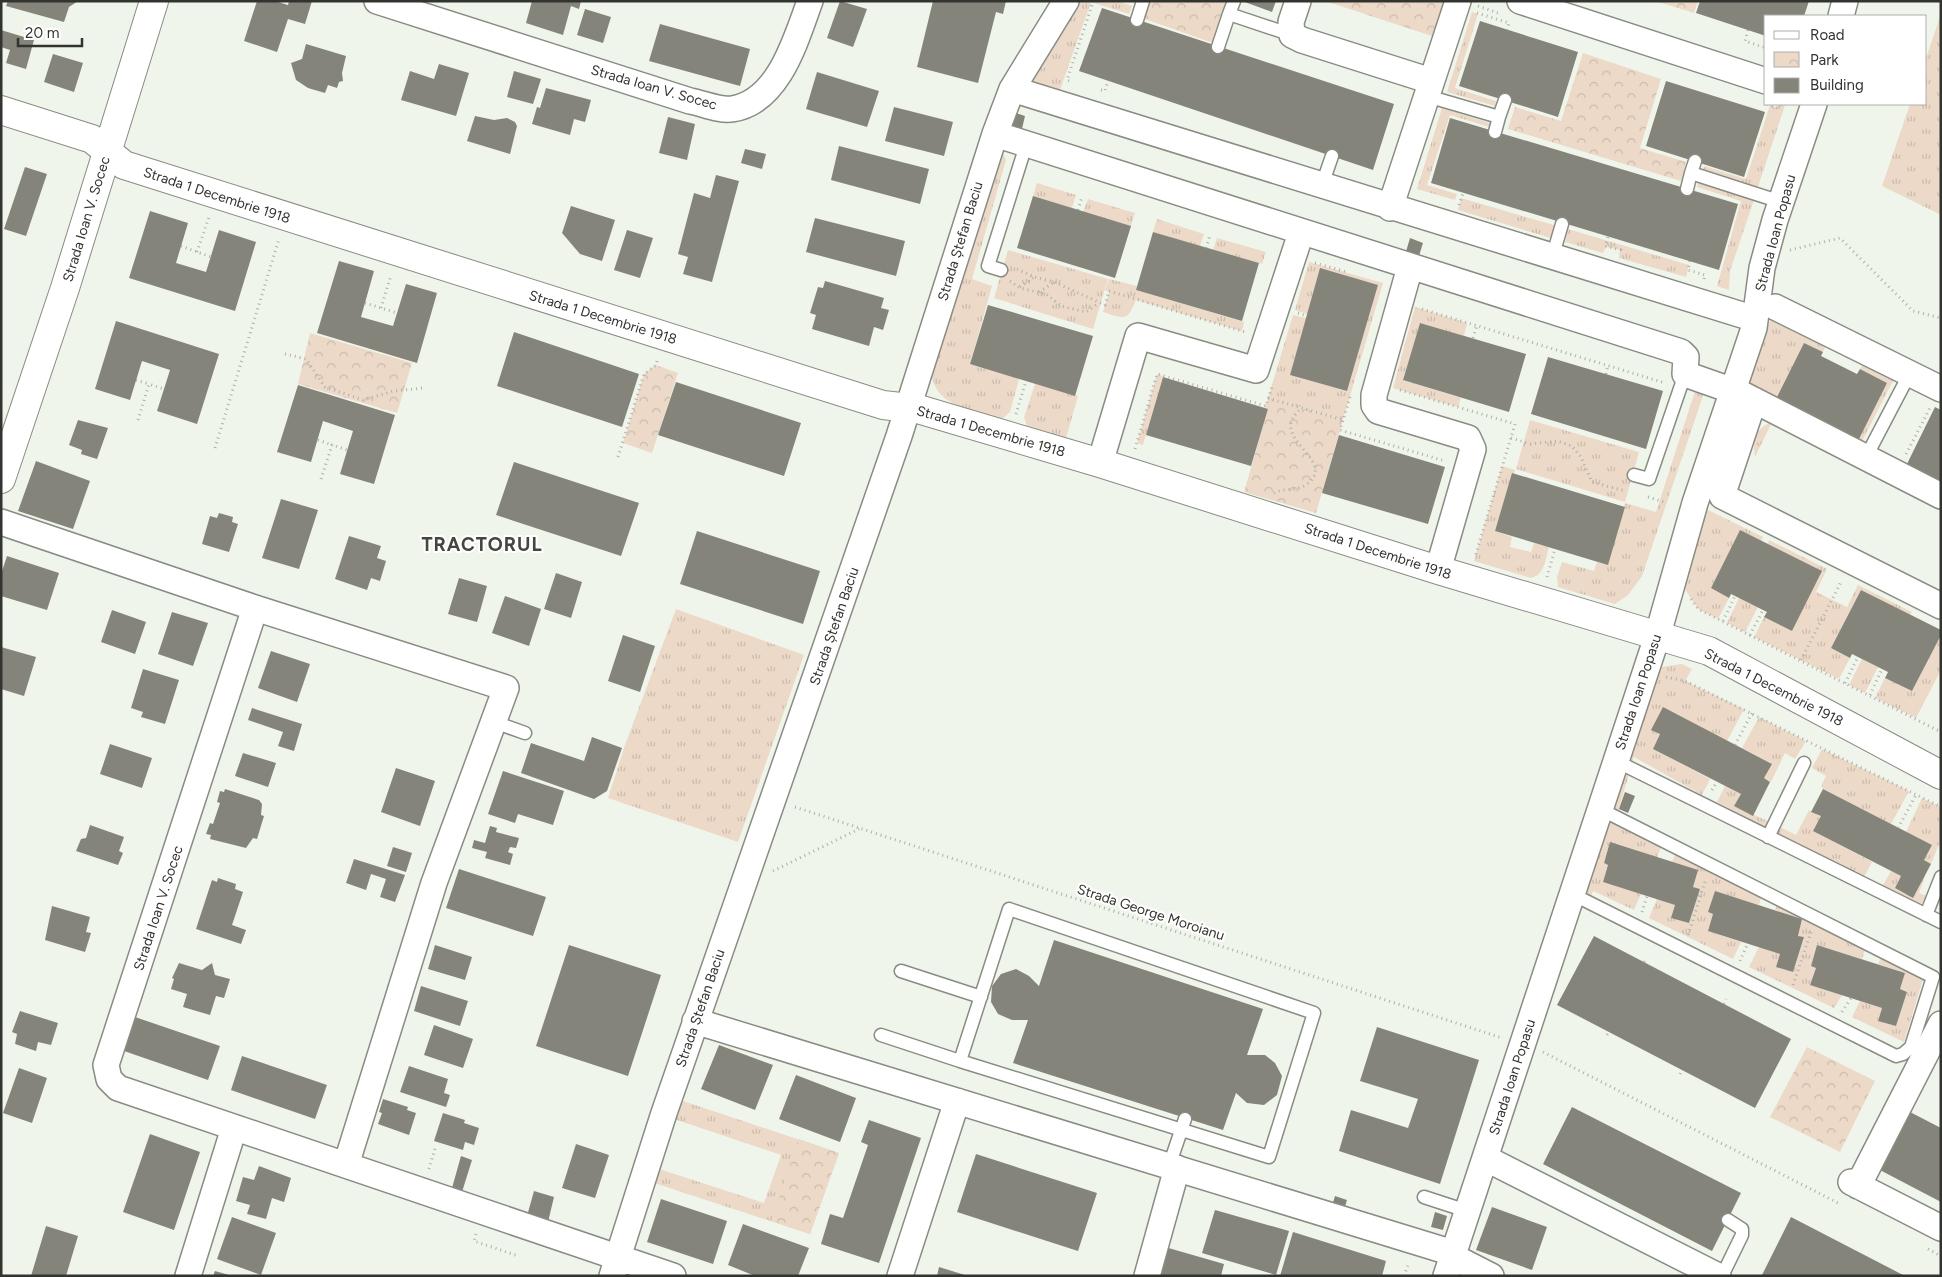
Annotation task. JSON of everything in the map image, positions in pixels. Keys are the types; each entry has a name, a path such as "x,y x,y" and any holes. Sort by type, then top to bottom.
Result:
{"street":[{"name":"Strada Ioan V. Socec","path":"1,479 8,433 106,152 154,1"},
{"name":"Strada Ioan V. Socec","path":"377,1 446,12 690,101 731,110 758,99 777,77 796,39 810,1"},
{"name":"Strada Ștefan Baciu","path":"614,1267 696,1021 908,408 995,134 1012,89 1066,1"},
{"path":"1298,1 1291,22 1292,35 1429,89"},
{"path":"1390,208 1458,1"},
{"path":"1841,15 1845,1"},
{"path":"1511,8 1764,80"},
{"path":"1012,89 1552,258 1765,313 1910,373 1941,389"},
{"name":"Strada Ioan Popasu","path":"1450,1262 1485,1158 1529,1047 1572,894 1658,634 1695,504 1743,395 1754,328 1765,313 1762,268 1781,202 1814,105"},
{"name":"Strada 1 Decembrie 1918","path":"1,110 92,139 124,166 883,405 918,408 1100,463 1438,570 1658,634 1709,651 1941,775"},
{"path":"995,134 1301,233 1681,352 1686,357 1682,381 1743,395 1941,496"},
{"path":"1100,463 1138,336 1256,370 1301,233"},
{"path":"1410,267 1374,395 1374,405 1378,411 1468,438 1471,442 1473,449 1438,570"},
{"path":"1743,395 1722,496 1941,606"},
{"path":"1,522 255,608 506,688 434,883 346,1165"},
{"name":"Strada Ioan V. Socec","path":"234,1128 118,1088 109,1079 106,1065 255,608"},
{"path":"696,1021 1173,1167 1491,1276"},
{"path":"1941,1024 1854,1184 1941,1228"},
{"path":"900,1276 957,1101"},
{"path":"188,1276 234,1128 346,1165 614,1267 673,1276"},
{"path":"1485,1158 1718,1276"},
{"path":"1146,1276 1173,1167"}],"lane":[{"path":"1137,20 1142,1"},
{"path":"1218,47 1234,1"},
{"path":"1230,14 1292,35"},
{"path":"1429,89 1499,117"},
{"path":"1495,132 1504,100"},
{"path":"1006,272 988,266 1026,145"},
{"path":"1322,186 1332,156"},
{"path":"1687,189 1693,167 1781,202"},
{"path":"1552,258 1562,224"},
{"path":"1866,457 1910,373"},
{"path":"1634,474 1649,479 1682,381"},
{"path":"494,722 525,733"},
{"path":"1616,761 1941,922"},
{"path":"1768,836 1804,763"},
{"path":"1572,894 1896,1056 1903,1054 1911,1047 1937,978 1600,808"},
{"path":"1926,915 1941,877"},
{"path":"881,1035 960,1061 1183,1124 1269,1157 1314,1013 1009,909 960,1061"},
{"path":"901,970 981,997"},
{"path":"1173,1167 1183,1124"},
{"path":"1424,1197 1467,1211"},
{"path":"1722,1276 1742,1235 1742,1229 1728,1220"}],"path":[{"path":"1076,83 1067,80 1092,5"},
{"path":"1507,30 1509,23 1472,12 1474,5 1511,8"},
{"path":"1742,51 1748,30"},
{"path":"1745,41 1764,47"},
{"path":"1095,88 1104,91 1108,81"},
{"path":"197,252 216,194"},
{"path":"1078,210 1082,197"},
{"path":"215,448 281,232"},
{"path":"1206,248 1210,235"},
{"path":"1608,237 1605,246 1621,250 1619,258"},
{"path":"1786,259 1790,250 1840,238 1913,311 1941,318"},
{"path":"181,246 211,257"},
{"path":"381,308 398,252"},
{"path":"1690,261 1688,270 1705,275 1703,282"},
{"path":"1310,262 1355,275"},
{"path":"1099,303 1086,312 1061,306 1046,294 1020,288 1011,283 1006,272 1020,270 1034,278 1054,282 1104,305 1109,292 1267,339"},
{"path":"1020,288 1034,278"},
{"path":"1039,292 1054,282"},
{"path":"365,303 397,313"},
{"path":"1415,307 1608,365 1682,381"},
{"path":"1293,315 1295,310"},
{"path":"1473,338 1477,326"},
{"path":"285,354 306,359 325,387 363,400 394,391 423,388"},
{"path":"618,457 644,374 656,366 659,355"},
{"path":"1606,374 1608,365"},
{"path":"1135,451 1157,374 1266,406 1274,378"},
{"path":"136,380 164,389"},
{"path":"1013,422 1026,381"},
{"path":"138,420 149,384"},
{"path":"1393,388 1515,424 1474,561"},
{"path":"1905,456 1941,389"},
{"path":"1351,394 1340,430 1448,462"},
{"path":"1268,398 1343,420"},
{"path":"1291,489 1304,486 1313,476 1314,469 1310,455 1290,433 1290,421 1302,408"},
{"path":"1510,438 1531,444 1557,441 1572,446 1581,457 1592,482 1628,491"},
{"path":"318,440 347,450"},
{"path":"321,479 332,445"},
{"path":"1392,451 1394,446"},
{"path":"1643,496 1667,503"},
{"path":"1545,582 1555,549"},
{"path":"1801,660 1843,578"},
{"path":"1688,595 1698,609 1941,732"},
{"path":"1723,621 1735,596"},
{"path":"1750,635 1763,610"},
{"path":"1845,683 1858,657"},
{"path":"1870,695 1882,669"},
{"path":"1661,681 1666,676 1685,681 1941,807"},
{"path":"1735,745 1752,713"},
{"path":"1898,828 1916,795"},
{"name":"Strada George Moroianu","path":"773,800 1529,1047 1844,1206"},
{"path":"743,886 860,828"},
{"path":"1684,950 1711,865"},
{"path":"1634,910 1649,918"},
{"path":"1783,984 1792,988 1816,918"},
{"path":"1680,933 1696,940"},
{"path":"1644,962 1646,958"},
{"path":"1733,959 1744,964"},
{"path":"1724,1004 1726,999"},
{"path":"1834,1008 1847,1015"},
{"path":"1923,1247 1941,1256"}],"green space":[{"path":"1074,1 1118,1 1132,6 1129,14 1091,2 1060,90 1080,95 1076,103 1026,87"},
{"path":"1148,1 1228,1 1213,43 1142,18"},
{"path":"1325,1 1450,1 1438,38"},
{"path":"1655,1 1698,1 1694,13"},
{"path":"1472,12 1478,14 1455,88 1496,101 1495,106 1447,92"},
{"path":"1941,14 1941,215 1882,186 1910,105 1927,105 1927,55"},
{"path":"1583,53 1661,79 1640,148 1686,162 1681,181 1508,129 1515,107 1561,121"},
{"path":"1770,105 1777,108 1778,105 1785,105 1758,187 1703,169 1704,166 1746,179"},
{"path":"1442,108 1490,123 1489,127 1450,115 1427,185 1457,194 1455,200 1417,189"},
{"path":"998,142 1006,160 972,279 992,286 970,364 1019,379 1010,412 1002,419 962,408 944,397 937,390 933,381 930,350"},
{"path":"1037,183 1076,195 1072,208 1033,196"},
{"path":"1698,183 1754,200 1730,271 1729,290 1717,286 1741,201 1697,187"},
{"path":"1461,198 1557,226 1554,239 1458,210"},
{"path":"1088,199 1135,213 1131,226 1083,212"},
{"path":"1157,219 1204,234 1200,246 1153,232"},
{"path":"1568,229 1689,265 1686,277 1619,258 1620,250 1606,247 1603,253 1565,242"},
{"path":"1217,238 1266,252 1262,264 1213,250"},
{"path":"1008,250 1108,279 1093,329 994,298"},
{"path":"1309,262 1383,283 1343,420 1268,398 1293,315 1306,318 1290,375 1347,391 1378,285 1307,314 1295,310"},
{"path":"1109,279 1137,286 1136,290 1244,322 1242,331 1136,300 1130,312 1124,317 1103,312 1109,292 1105,290"},
{"path":"1415,307 1467,323 1464,336 1420,323 1403,380 1461,398 1458,407 1393,388"},
{"path":"1772,315 1827,343 1823,352 1804,343 1775,401 1754,393 1747,382"},
{"path":"310,333 412,363 397,413 298,384"},
{"path":"1864,362 1895,377 1859,447 1857,442 1887,383 1860,369"},
{"path":"656,365 678,373 652,453 623,443 644,374"},
{"path":"1157,374 1163,376 1143,445 1137,443"},
{"path":"1708,381 1642,576 1628,595 1615,604 1558,587 1557,577 1562,562 1594,571 1597,562 1608,564 1625,503 1656,512 1698,382"},
{"path":"1035,384 1078,396 1066,438 1027,426 1024,417"},
{"path":"1268,398 1343,420 1316,513 1244,492 1268,409 1265,408"},
{"path":"1530,420 1639,452 1625,502 1516,469"},
{"path":"1772,422 1755,457 1754,446 1758,431"},
{"path":"1502,466 1515,470 1514,474 1512,474 1495,531 1512,537 1510,547 1531,552 1534,543 1549,547 1542,570 1531,578 1474,561"},
{"path":"1702,507 1763,537 1761,541 1740,530 1711,588 1729,598 1718,619 1698,609 1684,588"},
{"path":"1769,540 1827,569 1816,592 1847,607 1858,585 1912,612 1910,615 1861,590 1831,648 1850,658 1839,679 1754,637 1764,617 1792,631 1821,571 1768,544"},
{"path":"1739,598 1758,607 1745,632 1727,623"},
{"path":"676,609 804,655 738,842 608,798 625,745"},
{"path":"1941,635 1941,670 1916,718 1875,698 1885,678 1912,691"},
{"path":"1862,659 1878,667 1865,693 1849,685"},
{"path":"1682,664 1692,669 1685,681 1744,709 1727,741 1652,730 1660,734 1653,749 1710,779 1702,795 1634,757 1615,822 1661,847 1657,858 1610,843 1604,863 1608,865 1603,882 1641,894 1634,910 1593,891 1589,902 1584,900 1652,684 1661,667"},
{"path":"1759,717 1806,741 1795,759 1785,753 1771,782 1764,778 1771,763 1742,748"},
{"path":"1822,749 1909,791 1891,824 1823,789 1821,786 1826,776 1812,768"},
{"path":"1725,786 1741,794 1735,806 1770,822 1766,827 1717,802"},
{"path":"1922,798 1941,807 1941,839 1931,864 1924,860 1932,845 1906,832"},
{"path":"1809,810 1821,816 1814,831 1872,862 1864,877 1773,831 1776,825 1796,835"},
{"path":"1675,854 1761,897 1759,905 1715,892 1708,912 1713,914 1708,931 1741,942 1733,959 1649,918 1657,899 1675,905 1671,918 1689,923 1700,889 1693,887 1672,862"},
{"path":"1891,871 1901,876 1895,888 1913,898 1927,871 1919,893 1927,896 1921,904 1883,885"},
{"path":"1777,905 1865,950 1862,959 1817,945 1811,966 1816,968 1810,984 1842,995 1834,1008 1749,967 1759,947 1780,954 1776,967 1793,972 1804,938 1798,936 1802,919 1775,910"},
{"path":"1881,958 1923,979 1904,1042 1852,1017 1860,1001 1882,1008 1878,1020 1896,1026 1907,992 1900,989 1905,973 1878,964"},
{"path":"1807,1047 1875,1081 1840,1152 1770,1117"},
{"path":"680,1100 839,1153 810,1234 651,1182 656,1168 764,1203 781,1155 674,1119"},
{"path":"799,1139 839,1153 810,1234 771,1221"}],"building":[{"path":"8,1 78,1 69,7 64,22 6,6"},
{"path":"257,1 275,1 288,5 289,1 312,1 305,24 288,19 277,52 244,41"},
{"path":"532,1 581,1 579,9 571,6 563,35 526,23"},
{"path":"840,1 867,9 853,47 827,38"},
{"path":"933,1 1006,1 1003,14 996,12 978,83 917,67"},
{"path":"1242,1 1276,1 1272,12"},
{"path":"1700,1 1809,1 1804,15 1764,15 1764,35 1696,13"},
{"path":"1102,8 1394,104 1373,170 1079,71"},
{"path":"585,9 611,17 603,43 577,35"},
{"path":"1480,21 1578,52 1558,117 1459,86"},
{"path":"660,24 750,49 740,86 649,61"},
{"path":"1,30 34,40 26,69 6,63 10,50 1,47"},
{"path":"306,44 346,56 342,73 343,81 339,82 337,88 328,85 325,93 308,88 296,80 291,63 302,59"},
{"path":"53,54 83,63 74,92 44,82"},
{"path":"439,64 469,73 456,116 401,100 410,71 434,79"},
{"path":"514,71 541,79 533,104 507,97"},
{"path":"817,72 879,91 867,127 806,109"},
{"path":"1666,81 1765,112 1744,177 1646,146"},
{"path":"546,88 591,100 585,122 574,119 570,135 532,124 537,107 540,108"},
{"path":"894,107 953,122 944,156 885,141"},
{"path":"1013,112 1025,116 1021,133 1008,129"},
{"path":"475,116 494,120 507,118 515,122 517,126 510,154 467,141"},
{"path":"668,117 695,124 687,160 659,153"},
{"path":"1450,118 1738,204 1719,270 1431,183"},
{"path":"839,146 929,169 920,204 831,180"},
{"path":"745,149 766,154 762,169 741,163"},
{"path":"25,167 47,174 26,236 4,229"},
{"path":"716,175 739,181 712,282 683,274 688,257 678,254 694,193 710,198"},
{"path":"1033,196 1131,226 1115,278 1017,248"},
{"path":"571,206 615,220 602,261 580,254 562,233"},
{"path":"150,211 188,223 176,263 206,272 219,230 256,242 235,311 129,278"},
{"path":"815,218 905,241 896,276 806,252"},
{"path":"627,230 653,238 640,278 614,270"},
{"path":"1153,232 1259,263 1242,321 1136,290"},
{"path":"1410,238 1423,243 1418,259 1405,255"},
{"path":"339,261 374,271 361,317 393,326 406,284 437,293 417,363 317,333"},
{"path":"1320,268 1378,285 1347,391 1290,375"},
{"path":"825,281 884,298 881,308 889,310 883,330 874,327 869,346 812,329 816,315 810,313 818,287 823,288"},
{"path":"988,305 1093,336 1075,396 970,364"},
{"path":"116,321 219,354 197,424 157,411 170,370 142,361 130,400 95,389"},
{"path":"1420,323 1526,354 1509,412 1403,380"},
{"path":"514,332 639,374 622,427 497,386"},
{"path":"1804,343 1823,352 1821,356 1857,374 1860,369 1887,383 1857,443 1775,401"},
{"path":"1548,357 1663,391 1646,449 1531,414"},
{"path":"1163,377 1268,409 1251,466 1146,435"},
{"path":"676,382 801,423 784,476 658,435"},
{"path":"298,385 395,415 374,484 340,474 353,431 323,421 311,462 277,452"},
{"path":"1935,407 1941,410 1941,483 1906,466"},
{"path":"78,420 108,428 97,459 81,454 82,450 69,445"},
{"path":"1339,435 1445,467 1428,524 1322,493"},
{"path":"36,461 90,481 73,529 18,511"},
{"path":"514,462 639,503 621,556 496,515"},
{"path":"1512,473 1625,507 1608,565 1495,531"},
{"path":"281,499 318,510 299,569 262,558"},
{"path":"219,513 233,517 232,522 238,524 229,552 202,544 210,516 217,518"},
{"path":"1740,530 1822,571 1792,631 1764,617 1767,612 1731,594 1729,598 1711,588"},
{"path":"697,531 820,571 803,624 680,584"},
{"path":"349,536 381,546 377,558 386,561 380,581 371,578 367,590 335,579"},
{"path":"7,556 59,573 47,610 1,596 1,574"},
{"path":"556,573 582,582 571,618 544,609"},
{"path":"459,578 487,586 477,622 448,614"},
{"path":"1861,590 1941,630 1941,635 1912,691 1885,678 1888,672 1852,654 1850,658 1831,648"},
{"path":"505,596 541,609 529,646 492,633"},
{"path":"112,610 146,622 135,654 101,642"},
{"path":"172,612 208,623 193,666 158,654"},
{"path":"623,635 655,646 640,692 608,681"},
{"path":"1,647 36,657 24,696 1,689"},
{"path":"271,651 310,664 297,702 258,688"},
{"path":"143,669 179,680 165,724 141,717 143,712 131,708"},
{"path":"1663,707 1772,764 1764,778 1770,782 1753,816 1734,806 1741,794 1653,749 1660,734 1651,730"},
{"path":"252,708 302,724 294,751 278,746 283,732 248,720"},
{"path":"592,737 622,748 607,791 594,799 521,773 531,743 584,761"},
{"path":"110,744 152,758 142,788 100,774"},
{"path":"243,753 276,763 268,787 235,776"},
{"path":"396,768 435,781 420,826 381,812"},
{"path":"503,771 564,791 553,825 518,814 515,823 488,814"},
{"path":"225,789 259,800 262,804 261,815 264,816 257,839 253,838 246,848 210,839 211,835 206,834 210,823 213,824 220,803 217,802 220,791 224,792"},
{"path":"1823,789 1932,845 1924,860 1931,864 1913,898 1895,888 1901,876 1813,831 1821,816 1811,812"},
{"path":"1625,792 1635,796 1628,813 1619,809"},
{"path":"90,825 124,837 119,851 123,853 118,865 76,851 81,839 86,838"},
{"path":"490,826 497,828 496,832 519,838 516,848 510,847 508,852 513,854 510,865 485,858 487,852 472,848 474,840 485,843"},
{"path":"1610,842 1698,870 1693,887 1700,889 1689,923 1671,918 1675,905 1603,882 1608,865 1604,863"},
{"path":"393,847 412,853 406,872 387,866"},
{"path":"354,859 405,875 395,902 380,897 386,879 371,874 366,890 346,883"},
{"path":"459,869 546,897 533,936 446,908"},
{"path":"218,878 236,884 235,889 243,892 232,925 246,930 241,944 196,929 212,880 217,882"},
{"path":"1715,891 1802,919 1798,936 1804,937 1793,972 1776,967 1780,954 1708,931 1713,914 1708,912"},
{"path":"52,906 90,917 86,932 91,933 85,952 45,940"},
{"path":"1594,936 1791,1039 1755,1108 1557,1005"},
{"path":"1054,940 1263,1009 1247,1055 1265,1055 1275,1063 1282,1076 1277,1095 1264,1105 1247,1103 1236,1093 1223,1130 1013,1063 1028,1020 1012,1020 998,1014 991,1002 992,986 1001,974 1016,969 1029,976 1039,986"},
{"path":"435,945 472,957 465,980 428,969"},
{"path":"569,945 661,975 628,1076 536,1046"},
{"path":"1817,945 1905,973 1900,989 1907,992 1896,1026 1878,1021 1882,1008 1810,985 1816,968 1811,966"},
{"path":"179,963 202,970 212,963 215,975 230,979 224,998 216,996 210,1015 183,1007 187,994 171,989 174,979 172,978"},
{"path":"421,986 468,1001 460,1026 414,1011"},
{"path":"20,1011 58,1023 51,1045 38,1042 36,1051 15,1044 17,1034 12,1032"},
{"path":"135,1017 220,1046 208,1080 124,1051"},
{"path":"434,1025 473,1039 463,1068 424,1055"},
{"path":"1377,1027 1479,1060 1440,1184 1339,1151 1351,1110 1408,1128 1418,1099 1360,1081"},
{"path":"719,1045 773,1065 755,1110 701,1089"},
{"path":"242,1056 327,1085 315,1119 231,1090"},
{"path":"409,1066 448,1079 444,1093 450,1095 446,1107 400,1092"},
{"path":"19,1068 47,1078 32,1123 3,1113"},
{"path":"796,1075 856,1098 840,1142 779,1119"},
{"path":"383,1099 408,1107 407,1110 416,1113 409,1135 378,1124 382,1113 379,1112"},
{"path":"1572,1107 1741,1193 1712,1251 1543,1164"},
{"path":"1908,1111 1941,1128 1941,1202 1878,1169"},
{"path":"443,1113 465,1120 464,1123 479,1128 474,1145 465,1142 463,1150 434,1141"},
{"path":"869,1120 921,1138 879,1263 821,1244 830,1214 843,1218 868,1145 861,1142"},
{"path":"150,1134 200,1152 174,1230 123,1212"},
{"path":"576,1144 609,1155 595,1198 562,1188"},
{"path":"976,1154 1097,1193 1078,1251 957,1212"},
{"path":"461,1156 472,1160 462,1192 452,1188"},
{"path":"259,1166 291,1178 284,1202 272,1198 266,1219 247,1214 250,1205 236,1201 243,1177 254,1180"},
{"path":"534,1191 554,1197 548,1222 527,1216"},
{"path":"1335,1196 1347,1200 1343,1213 1331,1209"},
{"path":"661,1199 727,1221 713,1264 647,1242"},
{"path":"1492,1207 1547,1227 1532,1270 1476,1250"},
{"path":"1215,1210 1289,1231 1276,1275 1202,1253"},
{"path":"1435,1212 1447,1216 1443,1230 1431,1227"},
{"path":"232,1217 276,1233 261,1275 217,1259"},
{"path":"1791,1217 1905,1276 1762,1275"},
{"path":"743,1224 809,1248 798,1276 755,1276 728,1265"},
{"path":"46,1226 78,1236 66,1276 31,1276"},
{"path":"1293,1232 1386,1261 1382,1276 1280,1276"},
{"path":"1165,1247 1224,1264 1221,1276 1157,1276"},
{"path":"939,1267 965,1275 965,1276 937,1276"},
{"path":"215,1271 229,1275 213,1276"}],"district":[{"name":"TRACTORUL","path":"482,544"}]}
